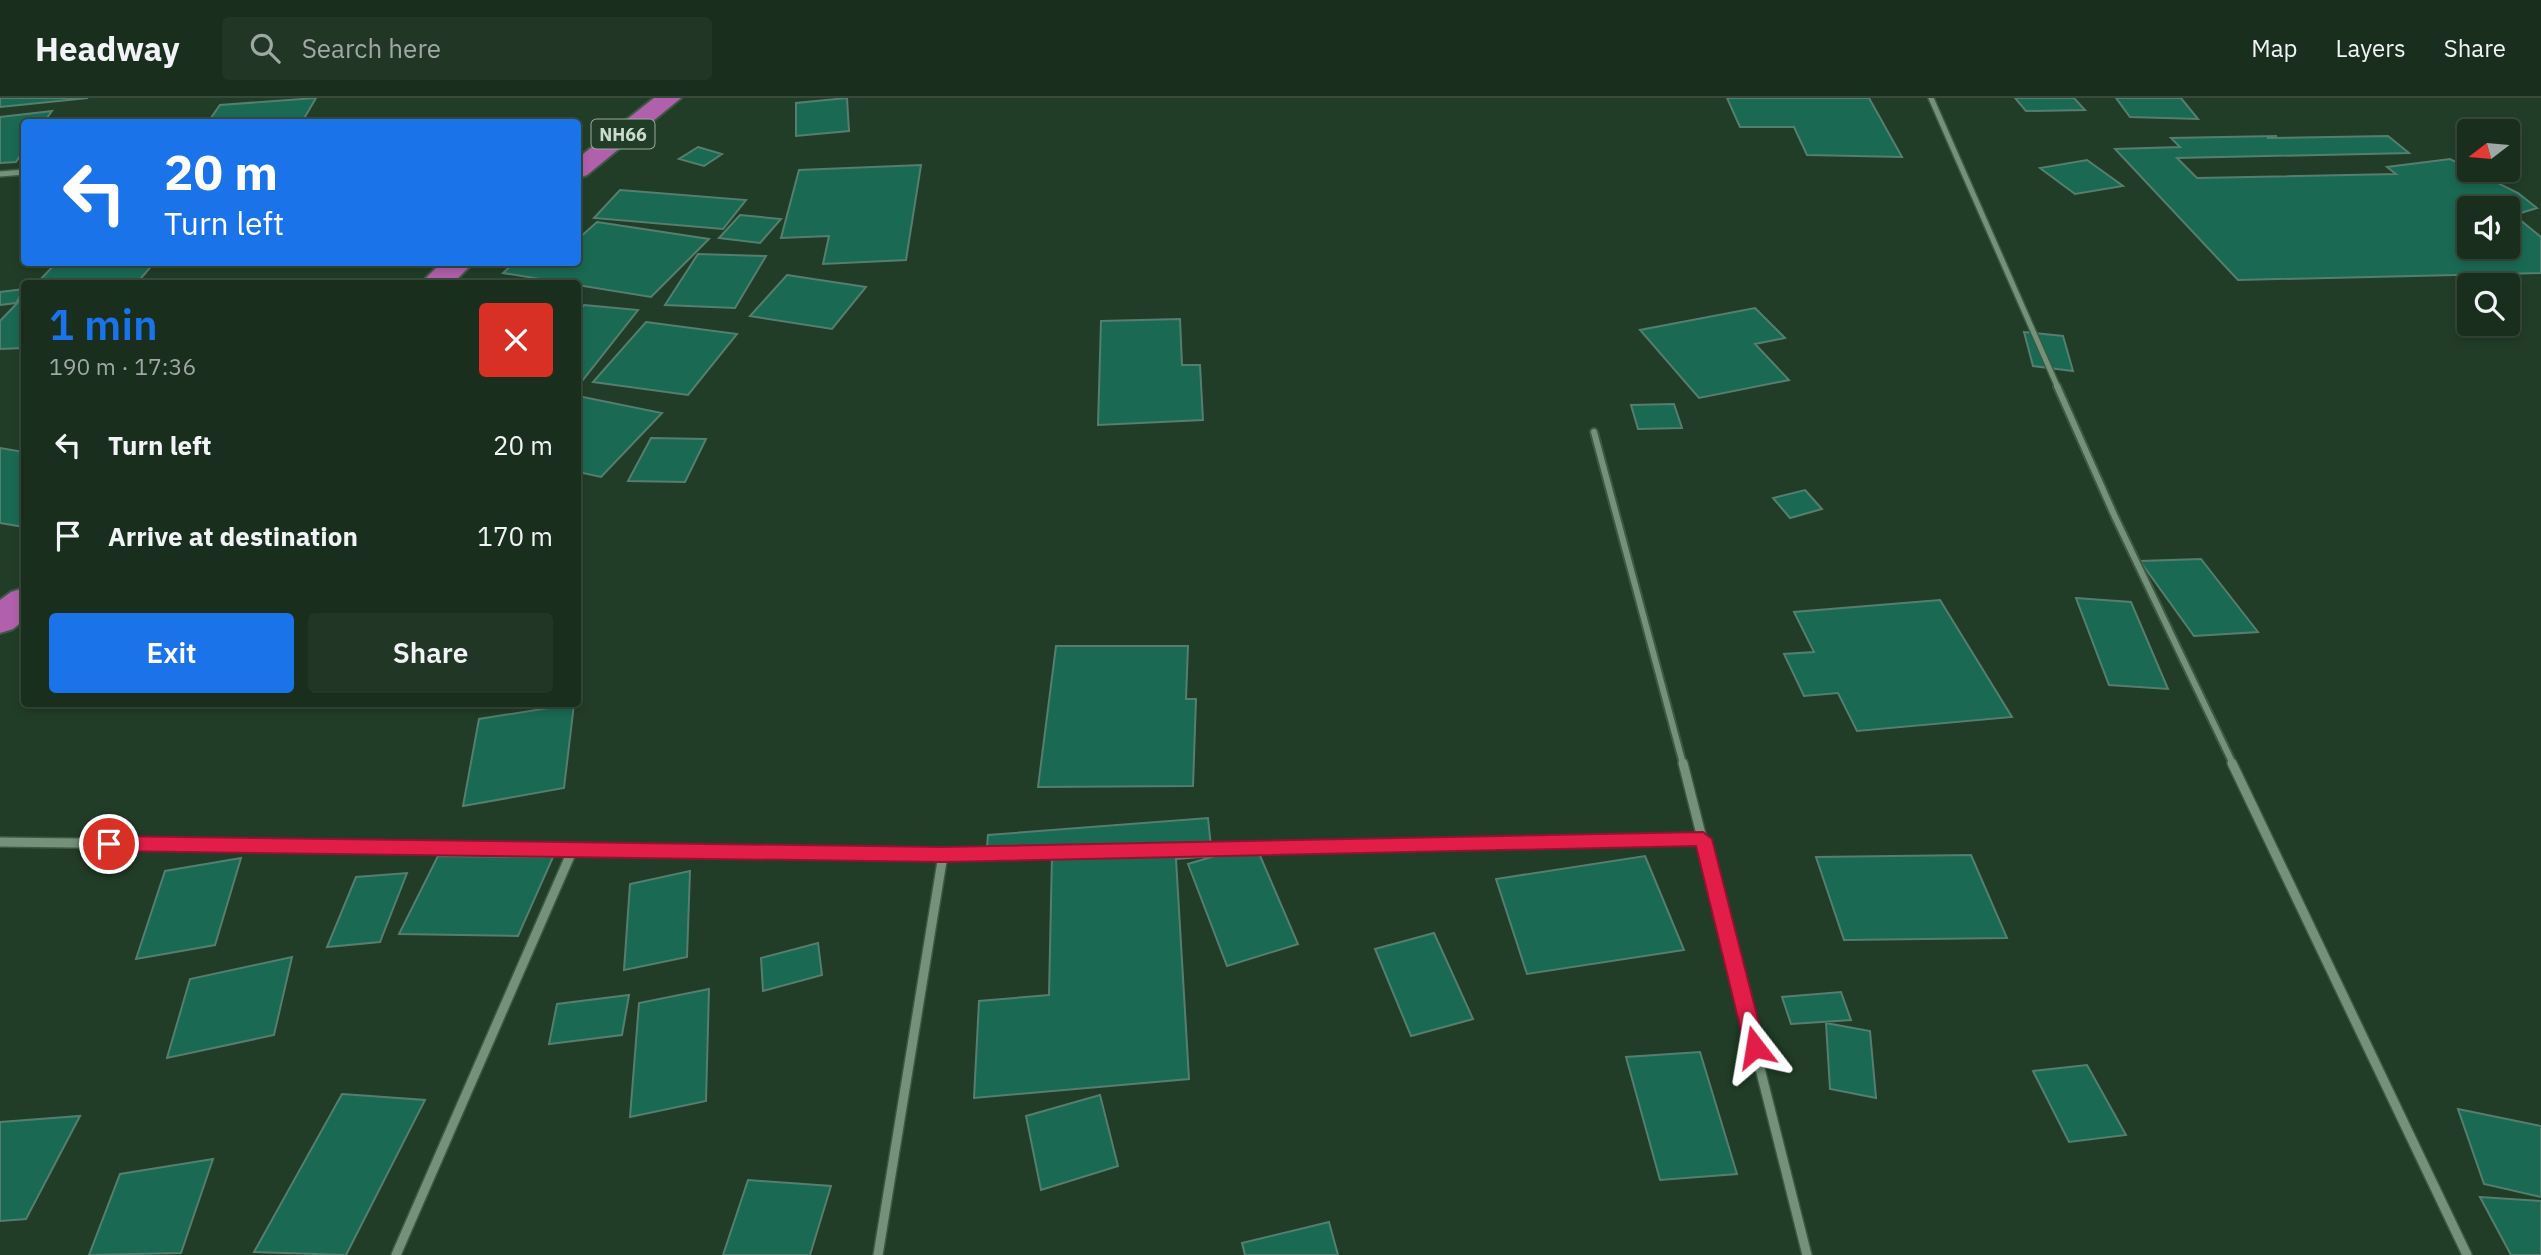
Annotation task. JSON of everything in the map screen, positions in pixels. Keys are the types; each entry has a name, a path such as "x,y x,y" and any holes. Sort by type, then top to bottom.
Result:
{"highway":[{"name":"NH66","path":"581,167 669,98"},
{"path":"439,280 455,266"},
{"path":"0,620 21,603"}],"street":[{"path":"1931,98 2115,517 2467,1255"},
{"path":"0,174 21,172"},
{"path":"1594,432 1703,839 1807,1255"},
{"path":"0,842 943,855 1703,839"},
{"path":"396,1255 573,849"},
{"path":"878,1255 943,855"}],"building":[{"path":"0,98 88,98 0,107"},
{"path":"316,98 304,119 210,119 220,105"},
{"path":"847,98 849,131 796,136 796,103"},
{"path":"1727,98 1869,98 1902,157 1807,155 1794,127 1740,127"},
{"path":"2015,98 2074,98 2085,110 2026,111"},
{"path":"2116,98 2181,98 2198,119 2130,117"},
{"path":"52,111 46,119 21,119 21,154 16,162 0,163 0,117"},
{"path":"2388,136 2409,153 2177,158 2197,178 2396,174 2387,167 2450,159 2457,162 2457,182 2496,182 2518,193 2537,208 2520,213 2520,196 2457,196 2457,259 2520,259 2520,220 2541,237 2541,273 2238,280 2115,149 2180,147 2171,138"},
{"path":"698,147 722,154 704,166 679,159"},
{"path":"2087,160 2123,186 2075,194 2040,168"},
{"path":"921,165 906,260 823,264 829,236 781,238 799,170"},
{"path":"620,190 746,200 723,229 594,218"},
{"path":"740,215 781,219 760,243 719,238"},
{"path":"597,222 709,239 651,297 581,286 581,280 546,280 503,273 511,266 581,266 581,236"},
{"path":"698,254 766,256 735,308 665,305"},
{"path":"53,266 152,266 139,280 40,280"},
{"path":"787,275 866,287 832,329 750,316"},
{"path":"21,289 16,303 0,305 0,292"},
{"path":"21,299 21,348 0,349 0,321"},
{"path":"584,305 638,310 582,381 581,381 581,309"},
{"path":"1755,308 1785,338 1755,344 1789,380 1699,398 1640,330"},
{"path":"1180,319 1182,365 1200,365 1203,420 1098,425 1101,321"},
{"path":"646,322 737,334 688,395 593,382"},
{"path":"2024,332 2063,336 2073,371 2033,366"},
{"path":"581,397 662,413 601,477 581,473"},
{"path":"1674,404 1682,428 1638,429 1631,405"},
{"path":"651,438 706,439 685,482 628,481"},
{"path":"0,448 21,452 21,526 0,523"},
{"path":"1805,490 1822,509 1790,518 1773,498"},
{"path":"2201,559 2258,632 2194,636 2140,561"},
{"path":"2076,598 2131,602 2168,689 2109,685"},
{"path":"1940,600 2012,717 1857,731 1838,693 1804,696 1784,654 1814,652 1794,612"},
{"path":"1056,646 1188,646 1186,699 1196,699 1193,786 1038,787"},
{"path":"555,707 574,707 564,788 463,806 479,719"},
{"path":"1208,818 1212,856 1176,859 1189,1079 974,1098 979,1001 1049,995 1052,855 986,860 988,835"},
{"path":"1255,844 1298,944 1227,966 1188,864"},
{"path":"1971,855 2007,938 1844,940 1816,857"},
{"path":"438,856 553,857 518,936 399,934"},
{"path":"1645,856 1684,950 1527,974 1496,879"},
{"path":"241,858 215,945 136,959 165,871"},
{"path":"690,871 687,957 624,970 630,884"},
{"path":"407,873 380,942 327,947 356,877"},
{"path":"1434,933 1473,1019 1411,1036 1375,949"},
{"path":"818,943 822,975 763,991 761,958"},
{"path":"292,957 274,1035 167,1058 190,979"},
{"path":"709,989 706,1101 630,1117 639,1003"},
{"path":"1841,992 1851,1020 1791,1024 1782,997"},
{"path":"629,995 622,1035 549,1044 557,1004"},
{"path":"1826,1023 1870,1031 1876,1098 1830,1089"},
{"path":"1700,1052 1737,1174 1660,1180 1626,1057"},
{"path":"2087,1065 2126,1135 2069,1142 2033,1071"},
{"path":"342,1094 425,1100 346,1255 254,1252"},
{"path":"1100,1095 1118,1166 1041,1190 1026,1116"},
{"path":"2458,1109 2541,1126 2541,1197 2484,1184"},
{"path":"80,1116 26,1219 0,1221 0,1122"},
{"path":"213,1159 181,1253 89,1255 120,1174"},
{"path":"748,1180 831,1186 810,1255 723,1255"},
{"path":"2480,1197 2541,1201 2541,1255 2511,1255"},
{"path":"1329,1222 1338,1255 1245,1255 1242,1243"}],"route":[{"path":"109,844 743,850 943,855 1703,839 1755,1047"}]}
